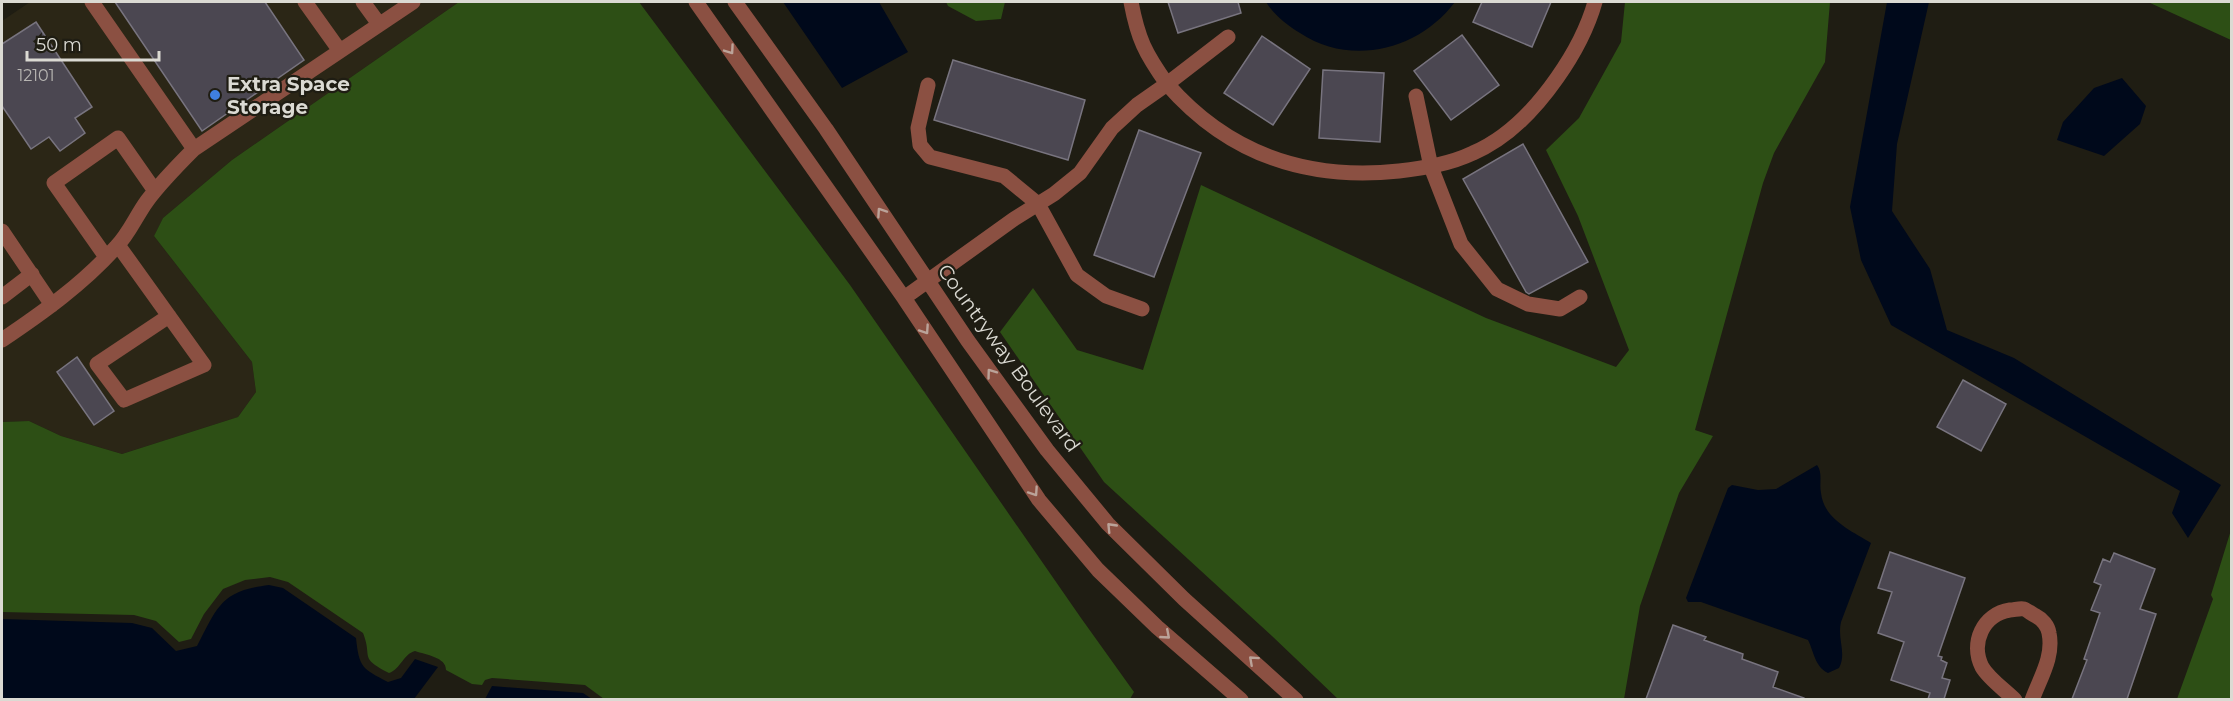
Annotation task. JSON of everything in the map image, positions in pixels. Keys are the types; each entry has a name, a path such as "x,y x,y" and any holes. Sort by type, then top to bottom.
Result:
{"street":[{"path":"92,2 194,149"},
{"path":"305,2 340,51"},
{"path":"363,2 379,24"},
{"path":"2,340 52,305 94,270 118,245 171,170 194,149 413,2"},
{"path":"696,2 903,298 1039,500 1098,570 1157,627 1241,699"},
{"name":"Countryway Boulevard","path":"735,2 826,129 927,280 1047,450 1108,524 1184,599 1296,699"},
{"path":"1131,2 1136,30 1147,55 1167,84 1187,106 1218,131 1254,151 1292,165 1340,174 1383,173 1431,167 1474,153 1515,126 1542,99 1572,56 1589,22 1594,2"},
{"path":"903,298 1080,173 1112,128 1137,105 1228,37"},
{"path":"928,85 918,128 920,145 930,157 1004,176 1038,204 1077,275 1106,296 1142,309"},
{"path":"1416,96 1431,167 1461,244 1497,289 1528,304 1560,309 1581,297"},
{"path":"106,257 54,183 118,138 155,191"},
{"path":"3,235 52,305"},
{"path":"118,245 169,316 204,365 124,400 97,364 169,316"},
{"path":"2,297 32,274"},
{"path":"2015,699 1988,675 1978,656 1977,644 1982,628 1993,616 2005,611 2023,609 2041,619 2049,631 2050,654 2032,699"}],"shaded area":[{"path":"30,2 459,2 232,160 163,218 154,236 252,362 256,392 238,417 122,454 61,436 29,421 2,422 2,21"}],"green space":[{"path":"459,2 639,2 850,285 1134,692 1130,699 604,699 585,685 492,678 485,680 482,685 472,684 446,670 439,659 415,651 389,673 370,660 363,633 288,582 270,577 245,580 223,589 204,614 191,639 179,642 156,621 134,615 2,612 2,422 29,421 61,436 122,454 238,417 256,392 252,362 154,236 163,218 232,160"},
{"path":"946,2 1005,2 1001,19 976,21 948,6"},
{"path":"1625,2 1830,2 1825,62 1774,153 1763,183 1695,430 1713,436 1679,493 1640,606 1624,699 1338,699 1104,482 1000,332 1033,288 1077,350 1143,370 1201,185 1486,318 1616,367 1629,350 1578,216 1546,150 1579,118 1621,42"},
{"path":"2148,2 2231,2 2231,40"},
{"path":"2231,530 2231,699 2177,699 2213,599 2211,595"}],"water":[{"path":"783,2 879,2 908,52 842,88"},
{"path":"1266,2 1455,2 1440,19 1423,32 1404,42 1362,51 1341,49 1320,43 1300,33 1286,23"},
{"path":"1887,2 1929,2 1897,144 1892,211 1930,269 1947,330 2014,358 2221,485 2188,538 2172,513 2180,491 1891,325 1861,260 1850,207"},
{"path":"2122,78 2146,106 2140,124 2104,156 2057,140 2063,122 2094,88"},
{"path":"1817,465 1823,502 1827,510 1839,523 1871,543 1841,622 1841,662 1839,668 1828,673 1820,667 1808,640 1701,602 1688,602 1686,598 1728,488 1732,485 1758,490 1776,489"},
{"path":"269,585 283,588 356,638 361,662 373,674 388,682 401,678 415,659 438,667 414,699 2,699 2,619 132,623 152,628 176,651 197,646 216,611 231,596 240,591"},
{"path":"492,686 583,693 592,699 485,699"}],"building":[{"name":"Extra Space Storage","path":"115,2 265,2 304,60 202,131"},
{"path":"1168,2 1238,2 1241,13 1178,33"},
{"path":"1482,2 1551,2 1532,47 1473,22"},
{"path":"36,22 92,107 75,118 85,133 60,151 49,137 31,149 2,106 2,44"},
{"path":"1462,35 1499,85 1451,120 1414,71"},
{"path":"1262,36 1310,69 1273,125 1224,93"},
{"path":"953,60 1085,100 1068,160 934,120"},
{"path":"1323,70 1384,73 1380,142 1319,138"},
{"path":"1139,130 1201,153 1154,277 1094,255"},
{"path":"1523,144 1588,262 1529,294 1463,179"},
{"path":"77,357 114,411 94,425 57,372"},
{"path":"1963,380 2006,404 1981,451 1937,427"},
{"path":"1890,552 1965,578 1938,656 1947,663 1942,678 1950,680 1944,699 1928,699 1930,693 1891,680 1904,642 1878,633 1892,592 1878,588"},
{"path":"2114,553 2155,569 2140,609 2156,614 2127,699 2072,699 2087,660 2084,659 2100,613 2091,610 2101,585 2094,582 2103,559 2110,562"},
{"path":"1673,625 1706,637 1704,640 1743,654 1742,659 1778,672 1773,687 1804,699 1646,699"}],"place":[{"name":"Extra Space Storage","path":"215,95"}]}
